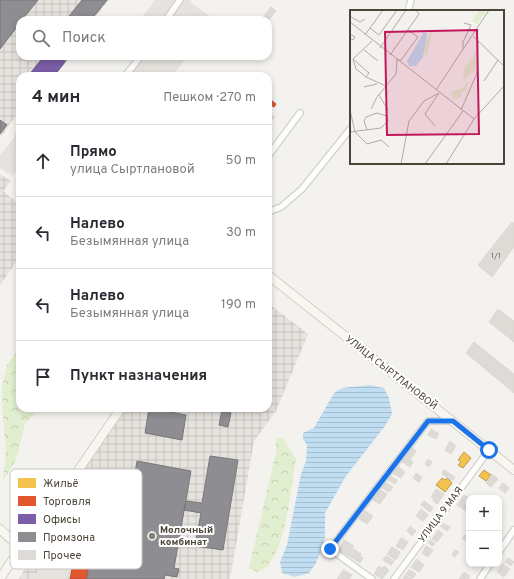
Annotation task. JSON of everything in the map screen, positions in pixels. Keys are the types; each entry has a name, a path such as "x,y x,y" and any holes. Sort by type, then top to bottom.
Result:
{"street":[{"path":"169,16 180,0"},
{"path":"408,10 411,0"},
{"path":"128,72 138,60"},
{"path":"272,151 300,113"},
{"path":"272,210 281,207 302,189 350,129"},
{"name":"УЛИЦА СЫРТЛАНОВОЙ","path":"272,278 514,470"},
{"path":"79,469 118,412"},
{"path":"372,579 330,549 428,421 453,421"},
{"name":"УЛИЦА 9 МАЯ","path":"394,579 489,450"},
{"path":"0,529 10,538"},
{"path":"502,548 514,530"},
{"path":"0,579 10,564"},
{"path":"480,579 488,567"}],"shaded area":[{"path":"0,0 109,0 96,16 16,16 16,60 60,60 50,72 16,72 16,116 0,138"},
{"path":"155,0 192,0 190,2 209,16 143,16"},
{"path":"131,60 185,60 175,72 131,72 137,65"},
{"path":"16,132 16,172 12,176 0,168 0,155 14,138"},
{"path":"0,174 11,181 3,191 16,202 16,263 0,285"},
{"path":"272,306 308,334 276,411 254,441 230,579 19,579 24,569 142,569 142,469 83,469 122,412 272,412"},
{"path":"39,569 70,569 68,579 32,579"}],"green space":[{"path":"16,353 16,412 36,412 25,424 16,460 3,481 6,450 2,387 7,365"},
{"path":"276,438 283,438 296,459 287,514 280,542 275,555 268,566 257,572 249,568 276,452"}],"water":[{"path":"370,385 384,388 389,398 392,414 385,426 346,476 325,513 325,536 323,547 315,565 309,573 295,577 282,573 280,562 287,545 301,474 306,461 307,445 303,439 303,433 314,428 334,393 342,388"}],"building: Жильё":[{"path":"464,452 471,458 463,468 458,465 461,462 458,460"},
{"path":"484,470 491,475 486,481 479,476"},
{"path":"442,478 445,480 447,478 452,483 445,492 436,485"}],"building: Торговля":[{"path":"272,101 276,104 274,107 272,106"},
{"path":"72,569 88,569 87,579 70,579"}],"building: Офисы":[{"path":"41,60 62,60 65,62 57,72 31,72"}],"building: Промзона":[{"path":"0,0 38,0 25,16 16,16 16,28 0,49"},
{"path":"82,0 107,0 94,16 69,16"},
{"path":"0,120 7,125 0,134"},
{"path":"148,412 170,412 186,415 182,440 145,433"},
{"path":"222,412 231,413 228,427 219,425"},
{"path":"210,456 238,460 223,550 195,546 201,513 184,510 186,501 202,503"},
{"name":"Молочный комбинат","path":"137,461 191,471 174,568 179,569 177,577 165,575 164,579 87,579 88,569 142,569 142,469 136,469"}],"building: Прочее":[{"path":"271,7 276,11 272,16 264,16"},
{"path":"512,222 514,223 514,247 492,277 478,265"},
{"path":"498,309 514,321 514,342 489,322"},
{"path":"474,342 514,374 514,393 466,353"},
{"path":"431,429 439,434 436,439 428,435"},
{"path":"450,441 456,446 451,454 445,450"},
{"path":"411,447 416,451 410,460 405,456"},
{"path":"403,457 413,462 410,467 401,461"},
{"path":"428,459 432,462 429,467 425,464"},
{"path":"397,466 405,472 401,478 392,473"},
{"path":"444,470 455,477 452,481 442,474"},
{"path":"416,473 422,477 419,482 413,478"},
{"path":"492,474 498,479 491,487 486,483"},
{"path":"389,475 397,480 395,484 387,479"},
{"path":"385,482 393,487 389,492 382,488"},
{"path":"503,483 509,488 505,493 499,488"},
{"path":"436,489 444,494 437,504 431,497"},
{"path":"380,490 387,494 380,504 373,500"},
{"path":"464,495 466,496 466,511 457,505"},
{"path":"424,501 433,508 430,512 421,505"},
{"path":"421,509 428,515 423,521 416,516"},
{"path":"365,511 373,516 367,524 359,519"},
{"path":"443,523 450,527 447,531 440,526"},
{"path":"410,526 416,531 412,536 407,531"},
{"path":"438,530 443,534 437,542 432,539"},
{"path":"465,535 466,541 462,538"},
{"path":"401,538 408,542 403,550 396,546"},
{"path":"344,540 354,546 348,556 339,550"},
{"path":"430,540 435,543 433,546 428,543"},
{"path":"426,546 433,550 428,557 422,553"},
{"path":"392,547 400,552 396,560 387,554"},
{"path":"354,549 361,554 360,556 363,558 360,563 349,556"},
{"path":"455,550 459,552 455,557 452,555"},
{"path":"386,556 394,561 391,565 383,560"},
{"path":"508,558 514,562 511,566 505,562"},
{"path":"417,559 424,565 419,572 411,567"},
{"path":"503,564 510,569 504,577 497,572"},
{"path":"379,566 382,568 384,566 389,570 382,579 374,574"},
{"path":"343,570 352,575 349,579 337,579"},
{"path":"409,570 416,574 413,578 406,574"},
{"path":"464,572 470,576 468,579 459,579"},
{"path":"405,575 412,579 403,579"}],"place":[{"name":"Молочный комбинат","path":"152,536"}],"route":[{"path":"330,549 428,421 453,421 489,450"}]}
